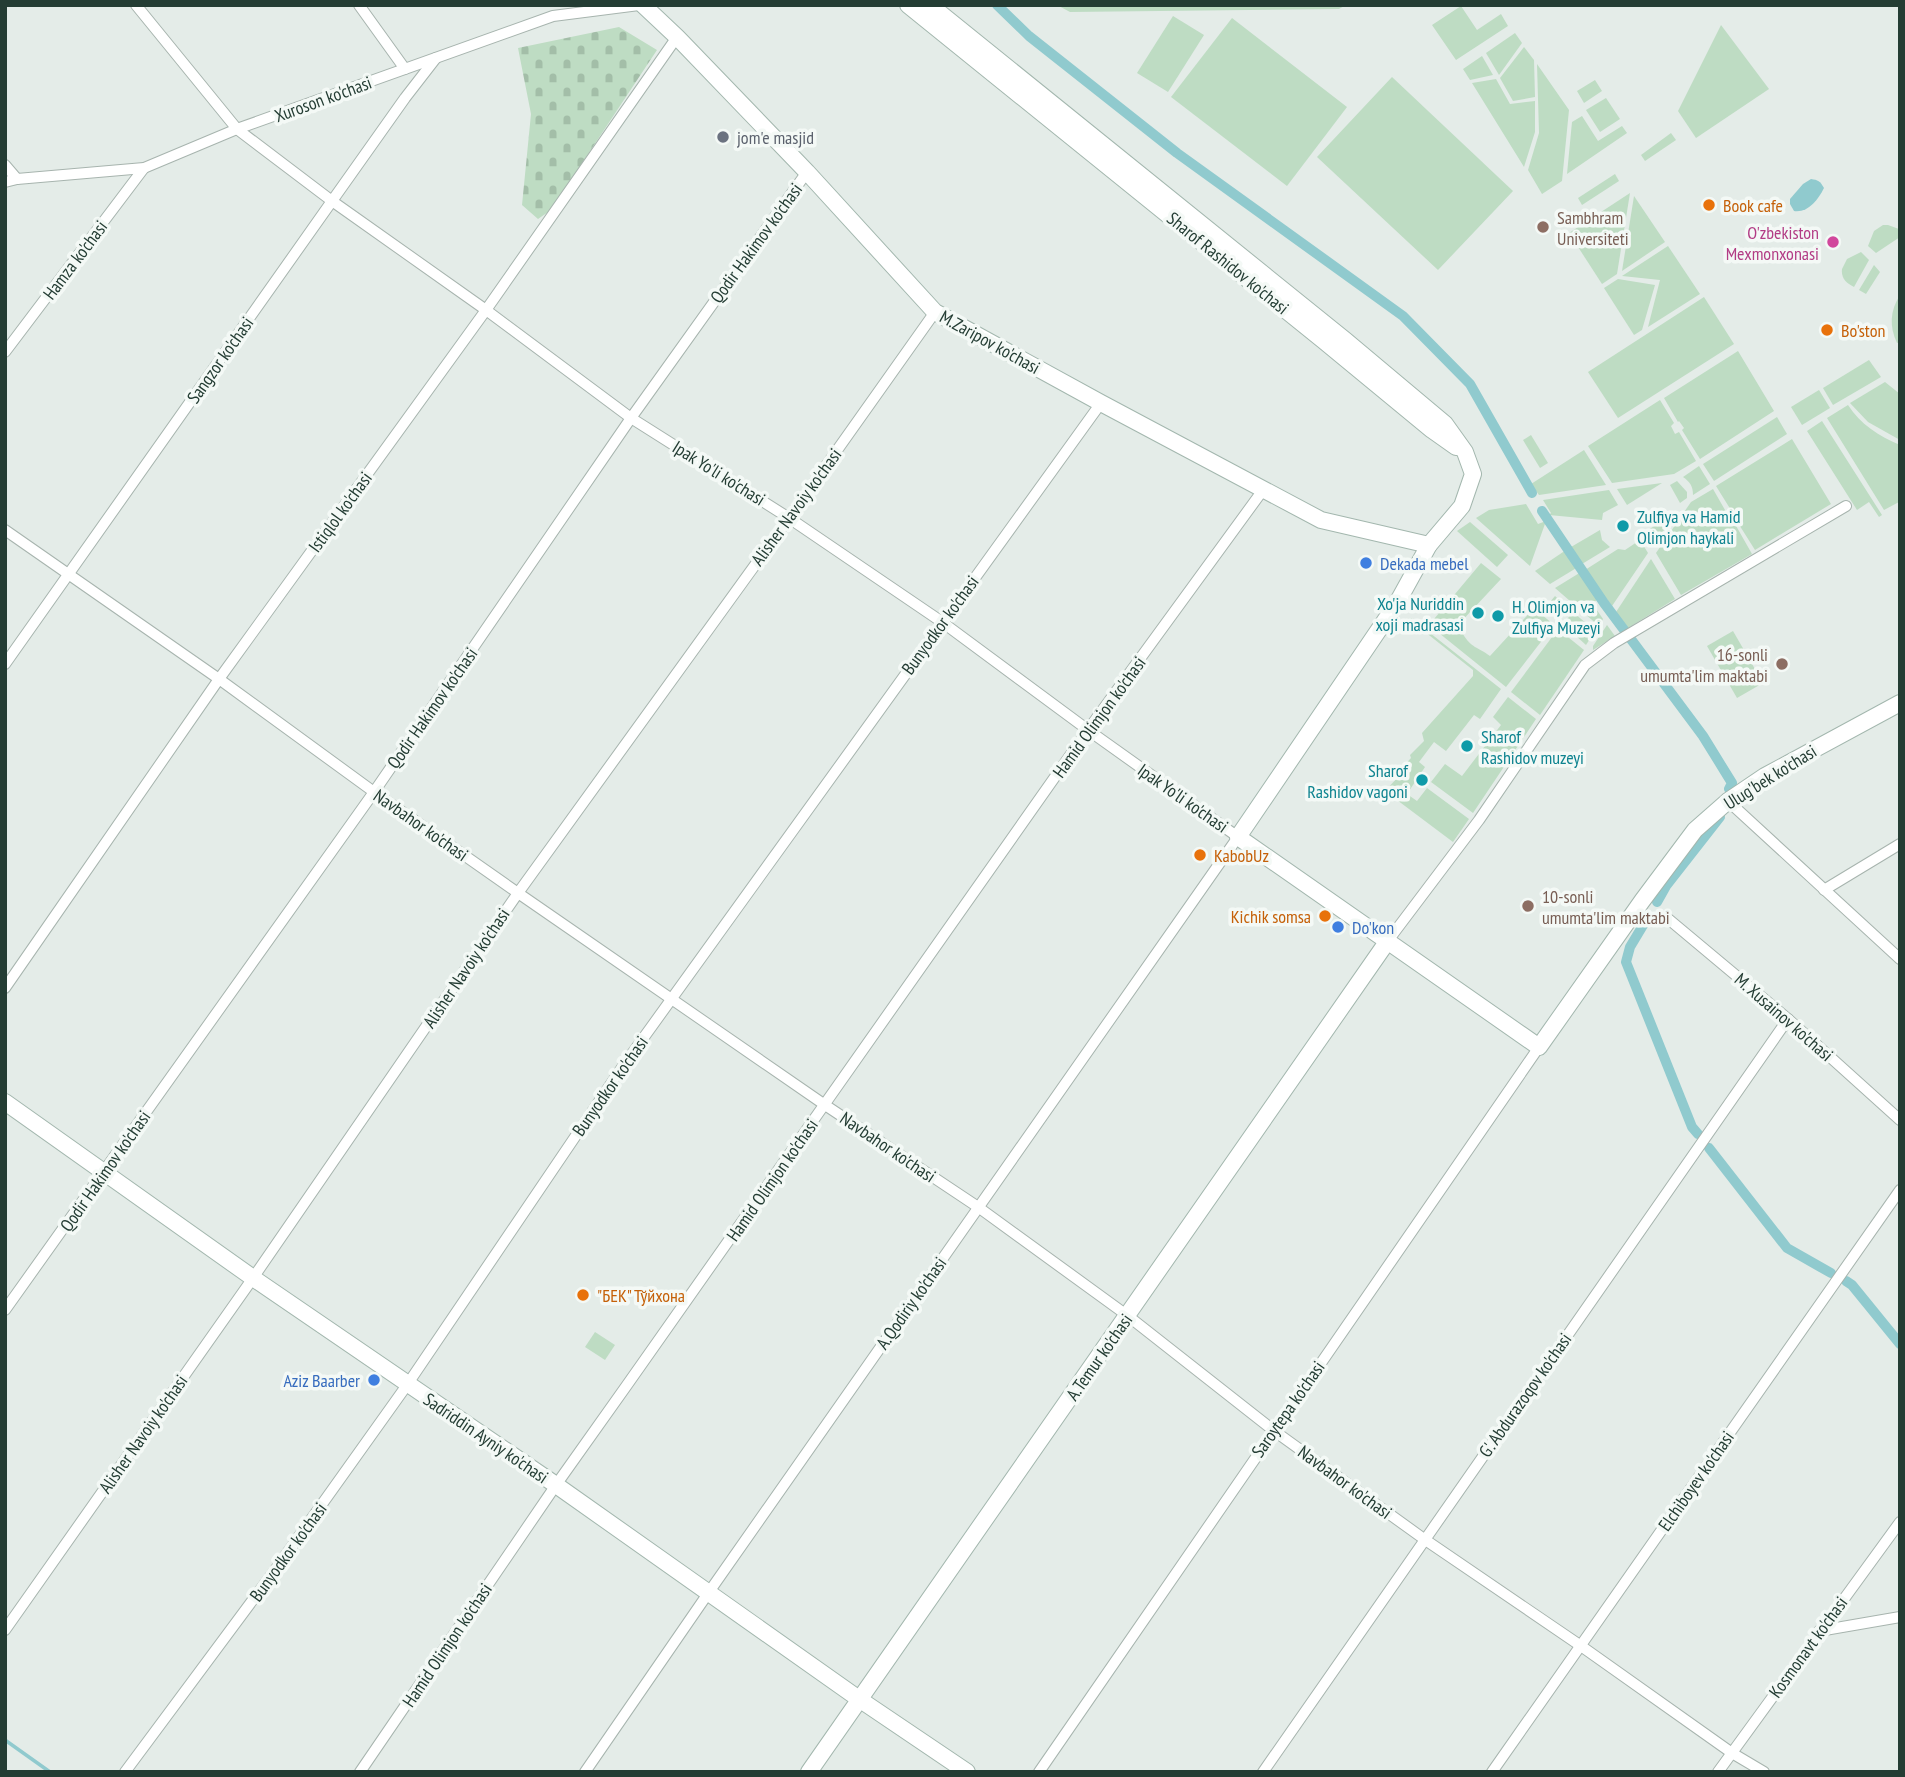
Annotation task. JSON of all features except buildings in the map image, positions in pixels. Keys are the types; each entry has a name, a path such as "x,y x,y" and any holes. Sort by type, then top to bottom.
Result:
{"street":[{"name":"Ipak Yo'li ko'chasi","path":"136,5 237,130 631,418 789,518 942,622 1238,837"},
{"path":"359,5 405,69"},
{"name":"Xuroson ko'chasi","path":"11,180 144,168 237,130 552,16 641,5"},
{"name":"M.Zaripov ko'chasi","path":"641,5 677,37 807,172 935,312 1321,520 1429,545"},
{"name":"Sharof Rashidov ko'chasi","path":"908,5 1449,444 1465,452"},
{"path":"930,5 1345,340 1445,424 1465,452 1474,474 1462,506 1429,545 1397,604 1238,837 1539,1047"},
{"name":"Istiqlol ko'chasi","path":"5,989 219,679 486,310 677,37"},
{"name":"Sangzor ko'chasi","path":"5,664 436,58"},
{"path":"5,165 11,180"},
{"name":"Hamza ko'chasi","path":"5,352 144,168"},
{"name":"Qodir Hakimov ko'chasi","path":"5,1310 374,792 631,418 807,172"},
{"name":"Alisher Navoiy ko'chasi","path":"5,1630 253,1278 518,893 935,312"},
{"name":"Bunyodkor ko'chasi","path":"125,1772 275,1570 407,1385 621,1069 1101,403"},
{"name":"Hamid Olimjon ko'chasi","path":"360,1772 556,1485 1088,730 1263,490"},
{"path":"1387,942 1479,820 1585,664 1614,643 1846,506"},
{"name":"Navbahor ko'chasi","path":"5,530 518,893 978,1207 1128,1316 1273,1430 1424,1539 1732,1753 1764,1772"},
{"name":"Ulug'bek ko'chasi","path":"1539,1047 1695,830 1728,801 1765,776 1900,703"},
{"path":"1728,801 1900,959"},
{"name":"A.Qodiriy ko'chasi","path":"585,1772 1238,837"},
{"path":"1824,890 1900,844"},
{"name":"M. Xusainov ko'chasi","path":"1666,917 1788,1019 1900,1120"},
{"name":"A.Temur ko'chasi","path":"809,1772 1387,942"},
{"name":"G'. Abdurazoqov ko'chasi","path":"1263,1772 1788,1019"},
{"name":"Saroytepa ko'chasi","path":"1039,1772 1539,1047"},
{"name":"Sadriddin Ayniy ko'chasi","path":"5,1102 253,1278 556,1485 967,1772"},
{"name":"Elchiboyev ko'chasi","path":"1492,1772 1900,1189"},
{"name":"Kosmonavt ko'chasi","path":"1718,1772 1900,1522"},
{"path":"1819,1631 1900,1617"}],"green space":[{"path":"1057,5 1346,5 1339,9 1070,12"},
{"path":"1461,6 1477,30 1501,14 1508,26 1456,60 1432,25"},
{"path":"1173,16 1204,35 1168,92 1137,73"},
{"path":"1232,18 1347,107 1287,186 1171,97"},
{"path":"1721,25 1769,89 1696,138 1678,111"},
{"path":"619,27 657,50 551,210 538,219 522,205 531,114 518,48"},
{"path":"1515,33 1522,43 1499,75 1486,53"},
{"path":"1524,47 1534,60 1535,97 1513,101 1500,78"},
{"path":"1482,56 1493,75 1470,80 1463,69"},
{"path":"1537,64 1569,110 1562,181 1542,194 1528,170 1539,133"},
{"path":"1392,77 1513,191 1438,270 1317,157"},
{"path":"1496,79 1510,104 1535,101 1535,132 1524,167 1472,83"},
{"path":"1595,80 1602,91 1584,103 1577,91"},
{"path":"1606,98 1620,119 1600,132 1586,110"},
{"path":"1582,116 1598,141 1622,126 1627,133 1567,174 1572,122"},
{"path":"1671,133 1676,140 1645,161 1641,155"},
{"path":"1615,174 1619,181 1582,205 1578,198"},
{"path":"1630,193 1617,274 1602,284 1569,233"},
{"path":"1634,196 1665,242 1622,271"},
{"path":"1883,225 1899,229 1900,237 1876,253 1868,246 1874,231"},
{"path":"1668,246 1700,294 1648,327 1660,280 1622,276"},
{"path":"1861,252 1869,260 1854,287 1845,280 1842,269 1847,259"},
{"path":"1874,265 1880,272 1866,294 1859,290"},
{"path":"1618,279 1655,285 1642,330 1634,335 1604,288"},
{"path":"1900,295 1900,342 1897,343 1892,319"},
{"path":"1704,297 1734,344 1618,418 1588,372"},
{"path":"1738,351 1774,411 1700,459 1664,398"},
{"path":"1869,360 1881,377 1833,405 1823,388"},
{"path":"1885,382 1900,394 1900,440 1868,422 1850,403"},
{"path":"1819,390 1830,408 1802,425 1791,407"},
{"path":"1660,400 1674,423 1671,426 1675,434 1679,432 1696,461 1674,474 1612,483 1588,446"},
{"path":"1848,405 1871,429 1900,445 1900,498 1899,502 1884,510 1827,418"},
{"path":"1777,417 1787,434 1714,481 1703,464"},
{"path":"1822,421 1882,515 1879,517 1869,502 1857,510 1807,431"},
{"path":"1531,435 1548,463 1540,468 1523,440"},
{"path":"1792,439 1831,504 1755,550 1738,523 1740,521 1736,514 1734,515 1716,486"},
{"path":"1584,450 1606,485 1539,495 1531,484"},
{"path":"1699,466 1710,484 1693,495 1691,484 1683,477"},
{"path":"1677,481 1687,492 1687,498 1680,503 1670,485"},
{"path":"1662,483 1627,505 1617,489"},
{"path":"1713,489 1729,517 1727,519 1732,526 1735,524 1752,554 1681,595 1656,553 1691,502"},
{"path":"1609,490 1618,505 1603,513 1602,520 1549,515 1551,513 1543,500"},
{"path":"1526,504 1538,524 1546,521 1530,566 1476,518 1489,510"},
{"path":"1676,513 1652,547 1643,533"},
{"path":"1470,522 1508,555 1497,567 1457,531"},
{"path":"1600,530 1602,540 1610,547 1582,564 1571,547"},
{"path":"1640,540 1648,553 1612,606 1604,599 1585,570 1618,549 1625,550"},
{"path":"1566,550 1578,567 1550,584 1535,571"},
{"path":"1651,559 1675,599 1628,628 1616,612"},
{"path":"1481,563 1501,579 1459,624 1472,645 1490,656 1534,608 1554,625 1506,687 1429,625"},
{"path":"1581,572 1599,599 1592,603 1603,619 1599,626 1555,588"},
{"path":"1555,596 1568,608 1559,619 1545,608"},
{"path":"1573,612 1595,631 1586,645 1563,624"},
{"path":"1411,618 1501,689 1480,719 1474,715 1446,751 1434,742 1419,762 1425,767 1407,794 1417,801 1427,788 1469,819 1453,842 1385,791 1400,775 1399,771 1411,758 1410,755 1424,741 1422,733 1473,676 1473,670 1410,620"},
{"path":"1607,625 1615,636 1593,650 1593,646"},
{"path":"1558,629 1584,650 1540,715 1511,692"},
{"path":"1733,631 1763,683 1737,698 1707,646"},
{"path":"1508,697 1536,719 1473,813 1431,782 1445,764 1462,776 1501,725 1493,717"},
{"path":"595,1332 615,1345 605,1360 585,1347"}],"water":[{"path":"1811,179 1819,181 1824,188 1812,205 1804,210 1794,211 1790,199"}],"waterway":[{"path":"997,5 1029,36 1177,153 1403,316 1470,384 1532,493"},
{"path":"1542,511 1604,603 1703,736 1732,783 1729,789"},
{"path":"1657,902 1666,886 1720,817"},
{"path":"1648,917 1630,947 1626,962 1692,1127 1698,1134"},
{"path":"1709,1148 1787,1248 1831,1273"},
{"path":"1846,1281 1900,1344"},
{"path":"5,1740 50,1772"}],"place":[{"name":"jom'e masjid","path":"723,137"},
{"name":"Book cafe","path":"1709,205"},
{"name":"Sambhram Universiteti","path":"1543,227"},
{"name":"O'zbekiston Mexmonxonasi","path":"1833,242"},
{"name":"Bo'ston","path":"1827,330"},
{"name":"Zulfiya va Hamid Olimjon haykali","path":"1623,526"},
{"name":"Dekada mebel","path":"1366,563"},
{"name":"Xo'ja Nuriddin xoji madrasasi","path":"1478,613"},
{"name":"H. Olimjon va Zulfiya Muzeyi","path":"1498,616"},
{"name":"16-sonli umumta'lim maktabi","path":"1782,664"},
{"name":"Sharof Rashidov muzeyi","path":"1467,746"},
{"name":"Sharof Rashidov vagoni","path":"1422,780"},
{"name":"KabobUz","path":"1200,855"},
{"name":"10-sonli umumta'lim maktabi","path":"1528,906"},
{"name":"Kichik somsa","path":"1325,916"},
{"name":"Do'kon","path":"1338,927"},
{"name":"\"БЕК\" Тўйхона","path":"583,1295"},
{"name":"Aziz Baarber","path":"374,1380"}]}
